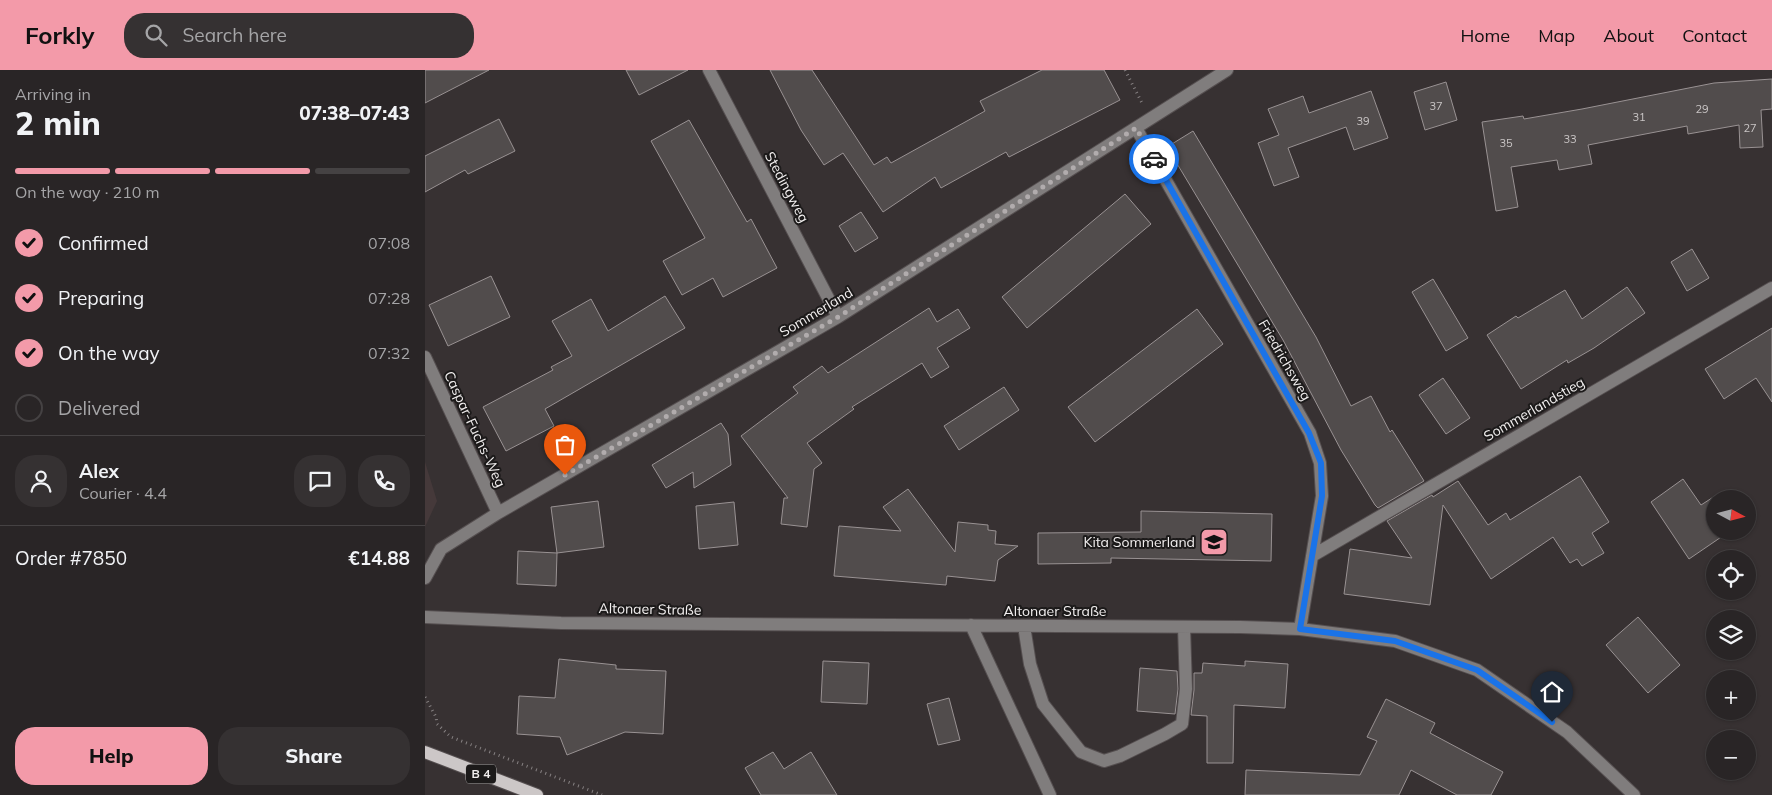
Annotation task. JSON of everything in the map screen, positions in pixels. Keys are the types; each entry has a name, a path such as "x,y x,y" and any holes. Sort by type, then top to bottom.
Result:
{"main road":[{"name":"B 4","path":"425,752 537,795"}],"street":[{"name":"Stedingweg","path":"709,70 838,317"},
{"name":"Sommerland","path":"425,578 441,549 498,513 838,317 1227,70"},
{"name":"Friedrichsweg","path":"1136,128 1309,433 1321,463 1322,496 1300,629"},
{"name":"Sommerlandstieg","path":"1312,556 1772,288"},
{"name":"Caspar-Fuchs-Weg","path":"425,357 498,513"},
{"name":"Altonaer Straße","path":"425,618 561,623 1300,629 1395,641 1477,670 1567,732 1634,795"},
{"path":"971,625 1049,795"},
{"path":"1024,626 1030,664 1043,704 1081,752 1104,761 1120,756 1182,724 1186,689 1184,627"}],"path":[{"path":"1125,70 1150,119"},
{"path":"425,697 436,717 437,724 451,737 602,795"}],"shaded area":[{"path":"425,462 437,501 425,527"}],"building":[{"path":"425,70 489,70 425,103"},
{"path":"626,70 688,70 639,95"},
{"path":"770,70 812,70 874,165 887,157 891,163 985,111 980,101 1042,70 1104,70 1120,100 1009,157 1006,152 941,188 935,177 883,212 843,153 824,165 801,130"},
{"path":"1772,79 1772,109 1761,110 1763,147 1740,148 1739,125 1688,134 1687,126 1588,145 1592,164 1559,170 1557,160 1511,167 1518,207 1496,211 1482,122 1523,116 1524,119 1714,83"},
{"path":"1446,82 1457,120 1425,130 1414,92"},
{"path":"1371,91 1388,138 1354,150 1346,127 1288,148 1299,177 1274,186 1258,143 1279,135 1268,109 1303,96 1309,113"},
{"path":"499,119 515,151 468,174 465,170 425,192 425,156"},
{"path":"689,120 747,222 751,219 777,268 723,297 713,278 682,295 663,261 705,238 651,141"},
{"path":"1193,131 1316,337 1351,406 1371,396 1390,432 1392,430 1424,481 1378,508 1341,450 1283,340 1167,147"},
{"path":"1125,194 1151,224 1027,328 1002,297"},
{"path":"861,212 878,238 855,252 839,226"},
{"path":"1692,249 1709,278 1687,291 1671,262"},
{"path":"491,276 510,317 448,346 429,305"},
{"path":"1433,279 1468,338 1446,351 1412,292"},
{"path":"1627,287 1645,313 1594,348 1568,363 1567,360 1521,389 1487,335 1516,316 1518,318 1565,290 1582,319"},
{"path":"665,296 685,328 545,409 554,426 506,451 483,407 553,370 551,367 572,356 552,321 591,299 608,331"},
{"path":"929,308 937,322 958,309 970,328 937,348 949,367 931,378 922,363 852,407 854,409 807,443 822,463 814,469 807,527 781,524 784,498 788,498 741,436 798,393 793,387 822,366 828,373"},
{"path":"1197,309 1223,344 1095,442 1068,407"},
{"path":"1772,328 1772,402 1756,378 1724,399 1705,369"},
{"path":"1443,378 1470,418 1446,434 1419,395"},
{"path":"1004,387 1019,410 959,450 944,426"},
{"path":"721,423 728,434 731,465 694,488 693,472 666,488 652,465"},
{"path":"1580,476 1609,522 1592,533 1604,553 1582,566 1577,559 1570,563 1553,537 1491,579 1443,505 1430,605 1344,594 1350,549 1412,558 1387,521 1432,495 1433,497 1458,481 1488,525 1506,513 1510,520"},
{"path":"1683,479 1701,505 1706,502 1706,540 1717,540 1689,559 1651,502"},
{"path":"908,489 955,552 958,522 988,525 988,530 996,531 995,544 1018,546 998,560 995,581 947,576 946,585 834,576 839,526 901,531 883,507"},
{"path":"598,501 604,547 557,553 551,507"},
{"path":"734,502 738,545 699,549 696,506"},
{"path":"1141,511 1272,514 1271,561 1111,558 1111,563 1038,564 1038,533 1141,532"},
{"path":"518,551 557,553 556,586 517,584"},
{"path":"1638,617 1680,665 1648,693 1606,645"},
{"path":"559,659 616,665 616,669 666,671 663,734 625,732 567,755 560,737 517,734 519,696 555,698"},
{"path":"823,661 869,663 867,704 821,702"},
{"path":"1245,661 1288,664 1285,708 1234,705 1233,763 1207,763 1207,716 1191,715 1194,673 1202,673 1203,663 1245,666"},
{"path":"1140,668 1177,671 1178,689 1175,714 1137,711"},
{"path":"949,698 960,740 938,745 927,704"},
{"path":"1386,699 1435,723 1430,733 1503,772 1491,795 1457,795 1411,770 1399,795 1245,795 1246,770 1360,775 1377,741 1367,737"},
{"path":"773,752 784,769 811,752 837,795 761,795 745,768"}],"way so far":[{"path":"565,475 838,317 1136,128 1154,159"}],"place":[{"name":"Kita Sommerland","path":"1214,542"}],"route":[{"path":"1154,159 1309,433 1321,463 1322,496 1300,629 1395,641 1477,670 1552,722"}]}
